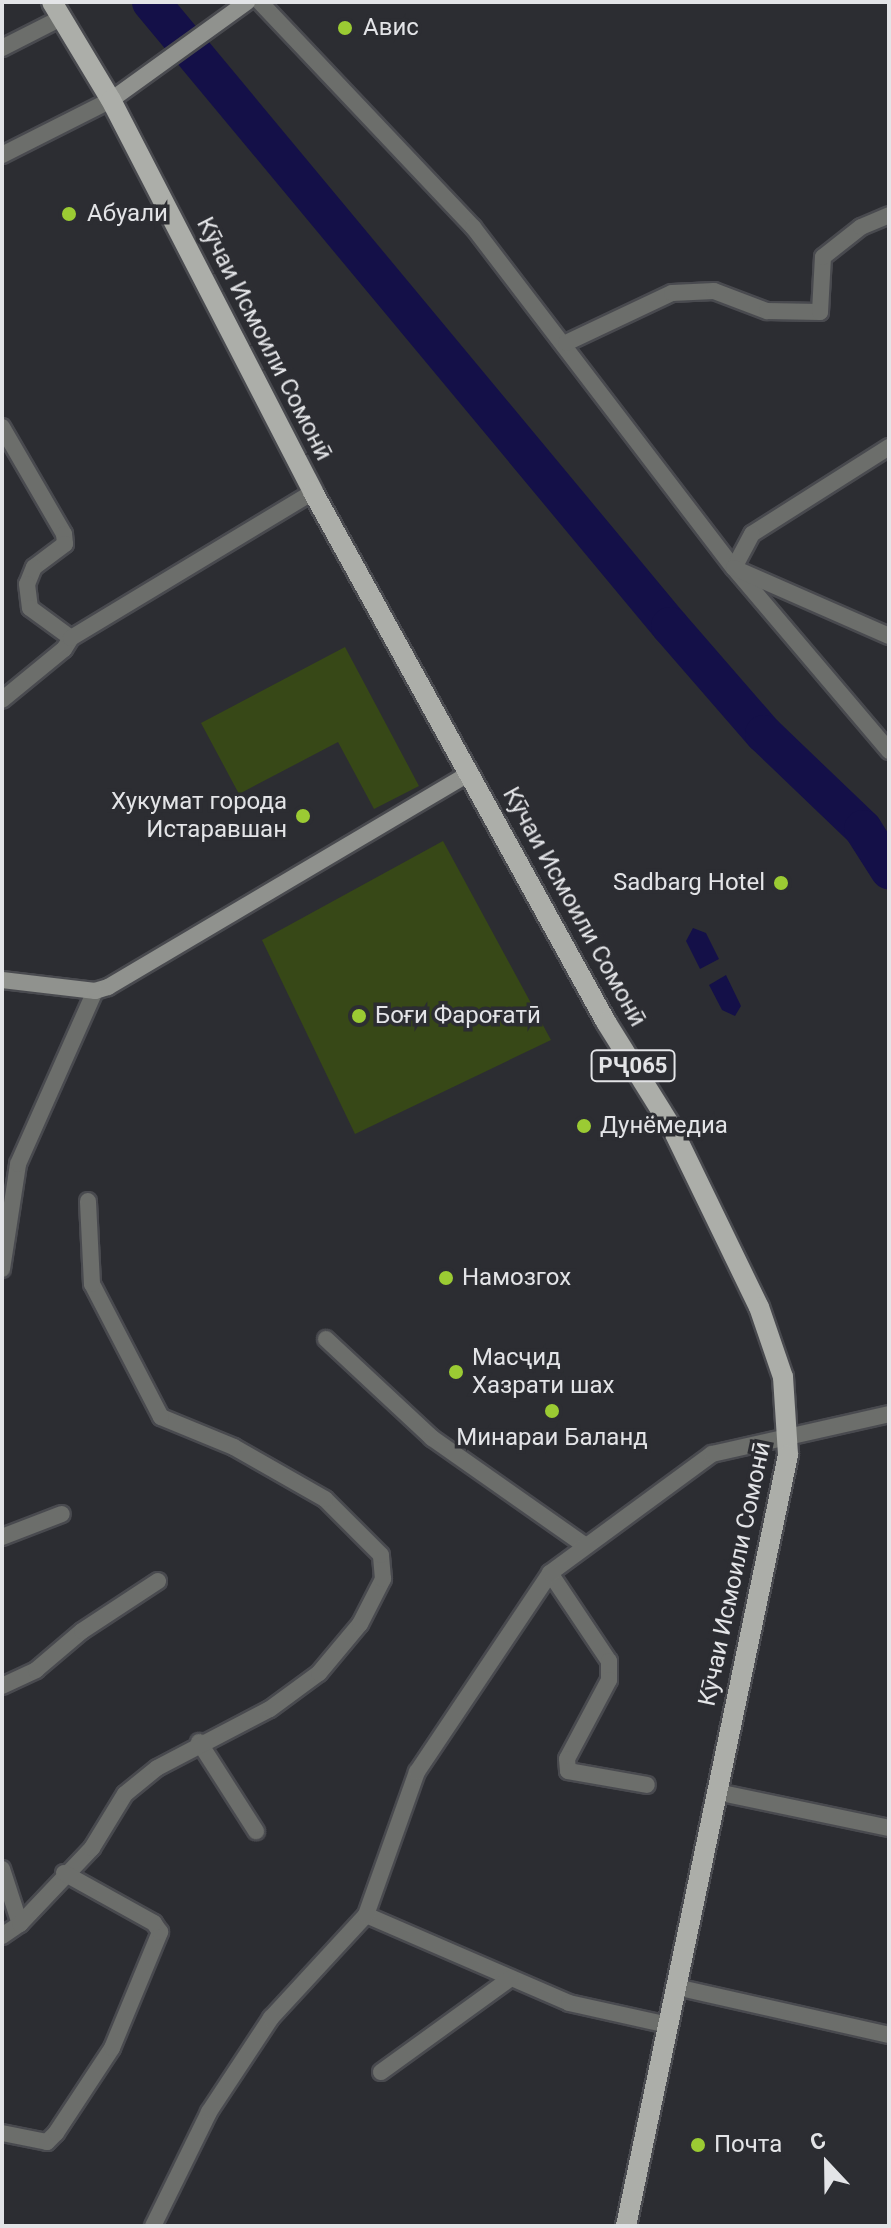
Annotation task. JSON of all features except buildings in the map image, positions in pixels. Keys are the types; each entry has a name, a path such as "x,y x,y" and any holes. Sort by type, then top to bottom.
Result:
{"main road":[{"path":"119,95 247,2"},
{"name":"Кӯчаи Исмоили Сомонӣ","path":"57,10 119,95 313,492 606,1022 672,1128 759,1307 783,1377 791,1435 626,2226"},
{"path":"2,980 95,991 470,773"}],"street":[{"path":"260,2 473,227 566,343 734,568 889,751"},
{"path":"2,48 57,10"},
{"path":"2,155 119,95"},
{"path":"566,343 672,293 714,291 767,311 820,312 823,257 861,227 889,215"},
{"path":"2,427 64,534 65,544 34,567 27,584 30,608 71,638"},
{"path":"734,568 752,534 889,447"},
{"path":"2,700 64,649 71,638 313,492"},
{"path":"734,568 889,636"},
{"path":"2,1269 10,1164 95,991"},
{"path":"2,1936 20,1924 64,1873 92,1848 125,1794 199,1742 270,1709 319,1673 360,1624 383,1579 381,1555 325,1499 234,1447 161,1417 92,1284 88,1201"},
{"path":"326,1339 432,1438 583,1544"},
{"path":"153,2226 209,2112 271,2018 366,1915 417,1772 550,1573 583,1544 712,1454 889,1414"},
{"path":"2,1537 62,1514"},
{"path":"550,1573 609,1661 609,1680 567,1759 568,1771 647,1785"},
{"path":"2,1686 36,1670 82,1631 158,1581"},
{"path":"199,1742 256,1831"},
{"path":"717,1792 889,1828"},
{"path":"2,1869 20,1924"},
{"path":"2,2133 47,2142 56,2133 112,2048 160,1932 154,1923 64,1873"},
{"path":"366,1915 569,2003 668,2025"},
{"path":"381,2072 511,1978"},
{"path":"676,1987 889,2035"}],"green space":[{"path":"345,647 419,786 374,809 338,742 239,794 201,723"},
{"path":"443,841 551,1040 355,1134 262,940"}],"shaded area":[{"path":"693,928 706,933 719,959 700,969 686,941"},
{"path":"726,975 741,1006 735,1016 722,1010 709,985"}],"waterway":[{"path":"151,2 670,626 764,734 863,829 889,870"}],"place":[{"name":"Авис","path":"345,28"},
{"name":"Абуали","path":"69,214"},
{"name":"Хукумат города Истаравшан","path":"303,816"},
{"name":"Sadbarg Hotel","path":"781,883"},
{"name":"Боғи Фароғатӣ","path":"359,1016"},
{"name":"Дунёмедиа","path":"584,1126"},
{"name":"Намозгох","path":"446,1278"},
{"name":"Масҷид Хазрати шах","path":"456,1372"},
{"name":"Минараи Баланд","path":"552,1411"},
{"name":"Почта","path":"698,2145"}]}
